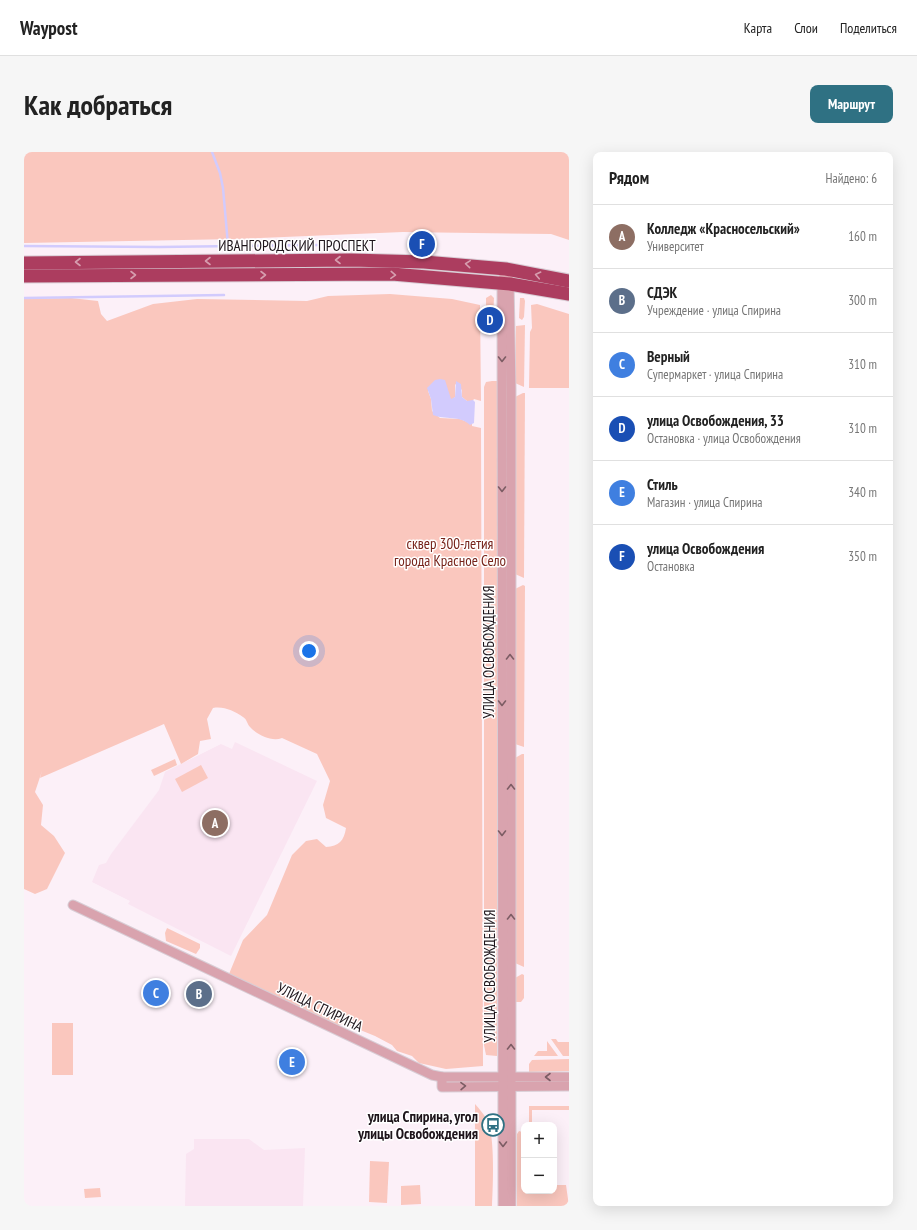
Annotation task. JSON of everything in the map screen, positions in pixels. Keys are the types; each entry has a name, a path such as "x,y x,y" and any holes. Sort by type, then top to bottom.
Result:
{"highway":[{"name":"ИВАНГОРОДСКИЙ ПРОСПЕКТ","path":"24,263 372,260 454,263 506,269 569,282"},
{"name":"ИВАНГОРОДСКИЙ ПРОСПЕКТ","path":"24,276 392,274 506,283 569,294"}],"street":[{"name":"УЛИЦА ОСВОБОЖДЕНИЯ","path":"506,269 507,1082 511,1206"},
{"name":"УЛИЦА СПИРИНА","path":"73,905 418,1069 442,1077 569,1086"},
{"name":"УЛИЦА СПИРИНА","path":"442,1077 442,1087 569,1077"},
{"name":"УЛИЦА ОСВОБОЖДЕНИЯ","path":"503,1206 507,1082"}],"shaded area":[{"path":"435,380 445,380 451,399 455,397 456,381 461,384 462,397 467,401 473,400 475,402 474,423 470,425 462,420 433,415 431,399 427,388"},
{"path":"235,742 317,781 231,956 128,904 130,901 92,882 99,865 106,863 111,854 159,790 165,772 221,744 232,749"},
{"path":"194,1139 249,1139 264,1150 305,1148 303,1206 185,1206 186,1154 194,1149"}],"green space":[{"path":"24,152 569,152 569,240 551,234 403,232 236,239 24,243"},
{"name":"сквер 300-летия города Красное Село","path":"390,294 452,299 480,305 481,401 474,399 472,402 467,401 462,397 462,390 455,384 455,397 452,400 449,398 445,383 428,391 431,399 432,411 440,418 460,419 472,424 472,426 481,428 483,1066 446,1069 419,1063 412,1056 397,1051 392,1045 375,1036 343,1023 337,1027 229,974 243,940 267,915 292,855 306,841 317,839 326,847 338,844 344,836 346,828 326,818 323,805 330,781 317,754 282,738 269,738 257,733 250,727 244,718 229,710 213,708 207,719 211,739 200,741 198,754 181,764 164,724 40,778 42,771 35,792 43,805 41,825 54,836 65,853 47,889 35,894 24,889 24,299 71,298 98,301 101,314 107,321 153,304 197,299 307,301 328,296"},
{"path":"491,295 494,298 493,316 490,319 486,316 486,298"},
{"path":"520,298 524,298 525,301 524,317 522,320 519,318"},
{"path":"537,304 569,314 569,388 529,388 530,332 532,328 531,305"},
{"path":"525,325 524,387 515,383 516,326"},
{"path":"497,381 497,1056 486,1055 484,1045 484,387 486,382"},
{"path":"525,393 524,578 515,574 515,397"},
{"path":"523,585 525,586 524,747 515,744 515,589"},
{"path":"524,754 524,967 515,963 515,758"},
{"path":"175,759 177,765 154,776 151,770"},
{"path":"201,765 208,778 182,792 175,779"},
{"path":"167,928 200,944 200,948 196,954 166,941 165,933"},
{"path":"522,974 524,975 524,998 521,1002 515,1002 515,978"},
{"path":"52,1023 73,1023 73,1075 52,1075"},
{"path":"551,1039 556,1039 558,1042 569,1042 569,1056 563,1056"},
{"path":"547,1041 558,1056 534,1056 538,1051 547,1051"},
{"path":"569,1059 569,1071 529,1072 529,1064 532,1060"},
{"path":"475,1104 488,1122 492,1139 492,1206 475,1206"},
{"path":"529,1106 569,1106 569,1110 532,1110 532,1122 529,1122"},
{"path":"519,1131 521,1132 521,1194 557,1194 557,1185 566,1185 569,1206 517,1206 517,1134"},
{"path":"370,1161 389,1162 387,1203 369,1202"},
{"path":"420,1185 421,1204 401,1205 401,1186"},
{"path":"100,1188 101,1197 85,1198 84,1189"}],"waterway":[{"path":"212,152 220,173 223,188 228,245"},
{"path":"24,246 159,247 319,245"},
{"path":"24,298 224,295"}],"place":[{"name":"улица Освобождения","path":"422,244"},
{"name":"улица Освобождения, 33","path":"490,320"},
{"name":"Колледж «Красносельский»","path":"215,823"},
{"name":"Верный","path":"156,993"},
{"name":"СДЭК","path":"199,994"},
{"name":"Стиль","path":"292,1062"},
{"name":"улица Спирина, угол улицы Освобождения","path":"493,1125"}]}
